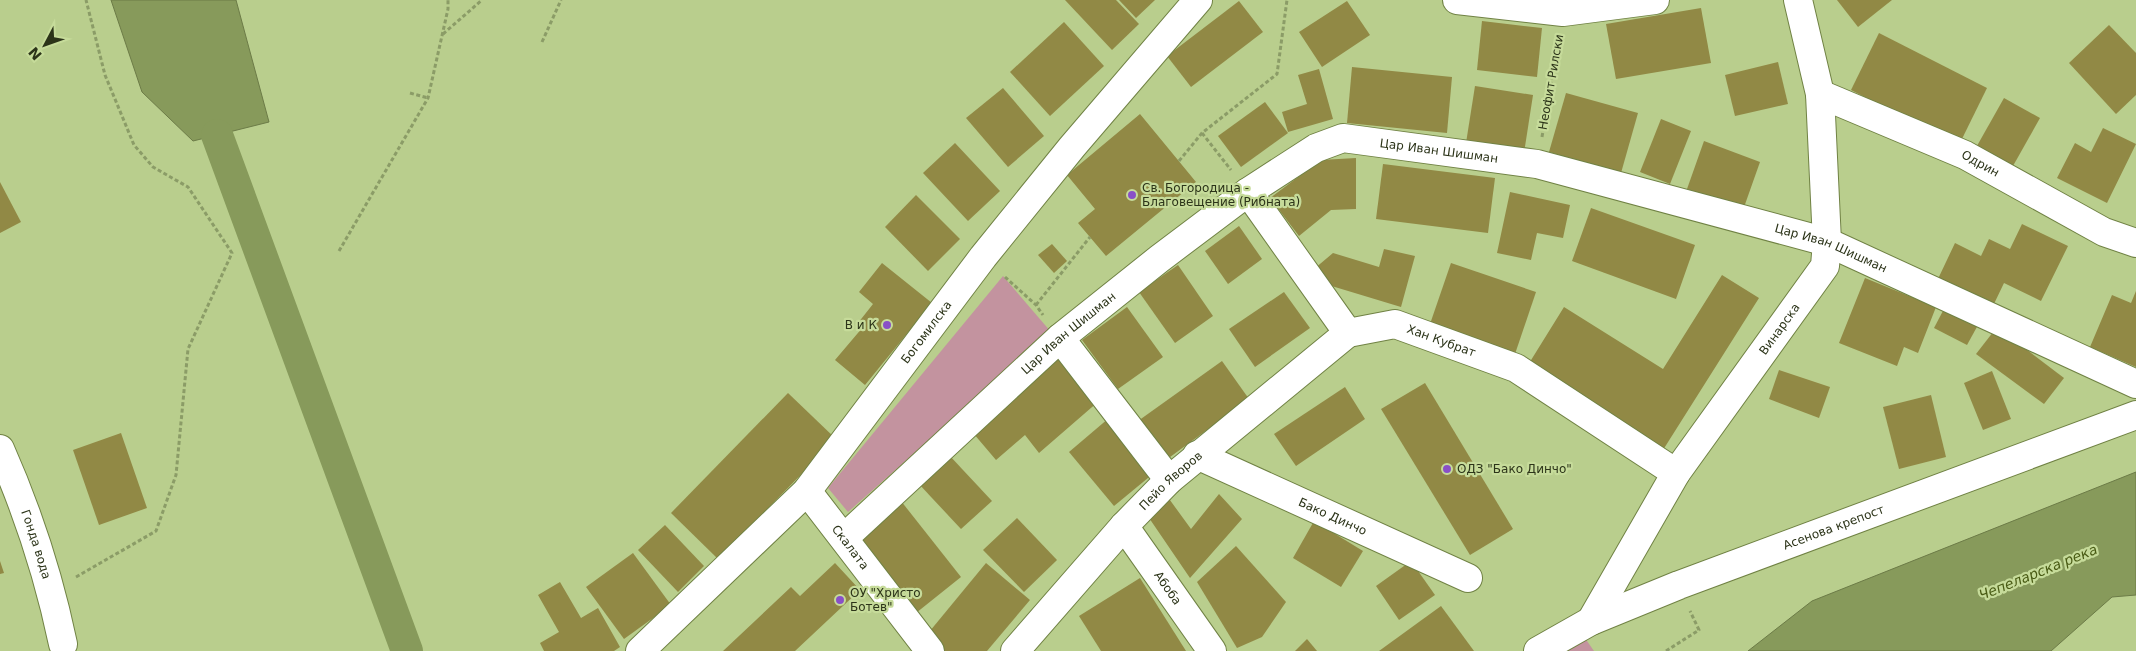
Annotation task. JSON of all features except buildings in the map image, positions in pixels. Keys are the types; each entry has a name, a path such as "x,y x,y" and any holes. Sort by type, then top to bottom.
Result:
{"street":[{"name":"Богомилска","path":"640,651 807,491 983,257 1072,147 1198,0"},
{"path":"1457,0 1564,6 1655,0"},
{"name":"Винарска","path":"1591,621 1676,472 1824,266 1827,242 1820,94 1798,0"},
{"name":"Одрин","path":"1820,94 1965,155 2104,232 2136,243"},
{"name":"Цар Иван Шишман","path":"844,538 1060,338 1159,259 1241,183 1316,148 1343,138 1537,164 1827,242 2136,384"},
{"path":"1241,183 1348,333"},
{"name":"Хан Кубрат","path":"1348,333 1395,324 1516,368 1676,472"},
{"name":"Пейо Яворов","path":"1015,651 1124,526 1169,480 1197,455 1348,333"},
{"path":"1060,338 1169,480"},
{"name":"Асенова крепост","path":"1538,651 1591,621 1679,585 2136,415"},
{"name":"Гонда вода","path":"0,449 7,485 52,591 63,644"},
{"name":"Бако Динчо","path":"1197,455 1468,578"},
{"name":"Скалата","path":"807,491 930,651"},
{"name":"Абоба","path":"1124,526 1212,651"}],"path":[{"path":"52,591 156,531 176,475 188,349 232,253 188,187 153,168 134,145 105,75 86,0"},
{"path":"339,251 428,98 448,9 448,0"},
{"path":"442,35 482,0"},
{"path":"542,42 561,0"},
{"path":"1179,161 1202,133 1277,74 1287,0"},
{"name":"Неофит Рилски","path":"1537,164 1564,6"},
{"path":"410,93 428,98"},
{"path":"1202,133 1241,183"},
{"path":"1036,305 1090,237"},
{"path":"983,257 1036,305 1060,338"},
{"path":"1666,651 1699,630 1679,585"}],"shaded area":[{"path":"1003,276 1051,332 848,512 828,488"},
{"path":"1582,634 1594,651 1553,651"}],"water":[{"path":"111,0 236,0 269,122 193,141 142,92"},
{"name":"Чепеларска река","path":"2136,472 2136,595 2112,597 2051,651 1748,651 1812,601"}],"waterway":[{"path":"217,135 407,651"}],"place":[{"name":"Св. Богородица - Благовещение (Рибната)","path":"1132,195"},
{"name":"В и К","path":"887,325"},
{"name":"ОДЗ \"Бако Динчо\"","path":"1447,469"},
{"name":"ОУ \"Христо Ботев\"","path":"840,600"}]}
